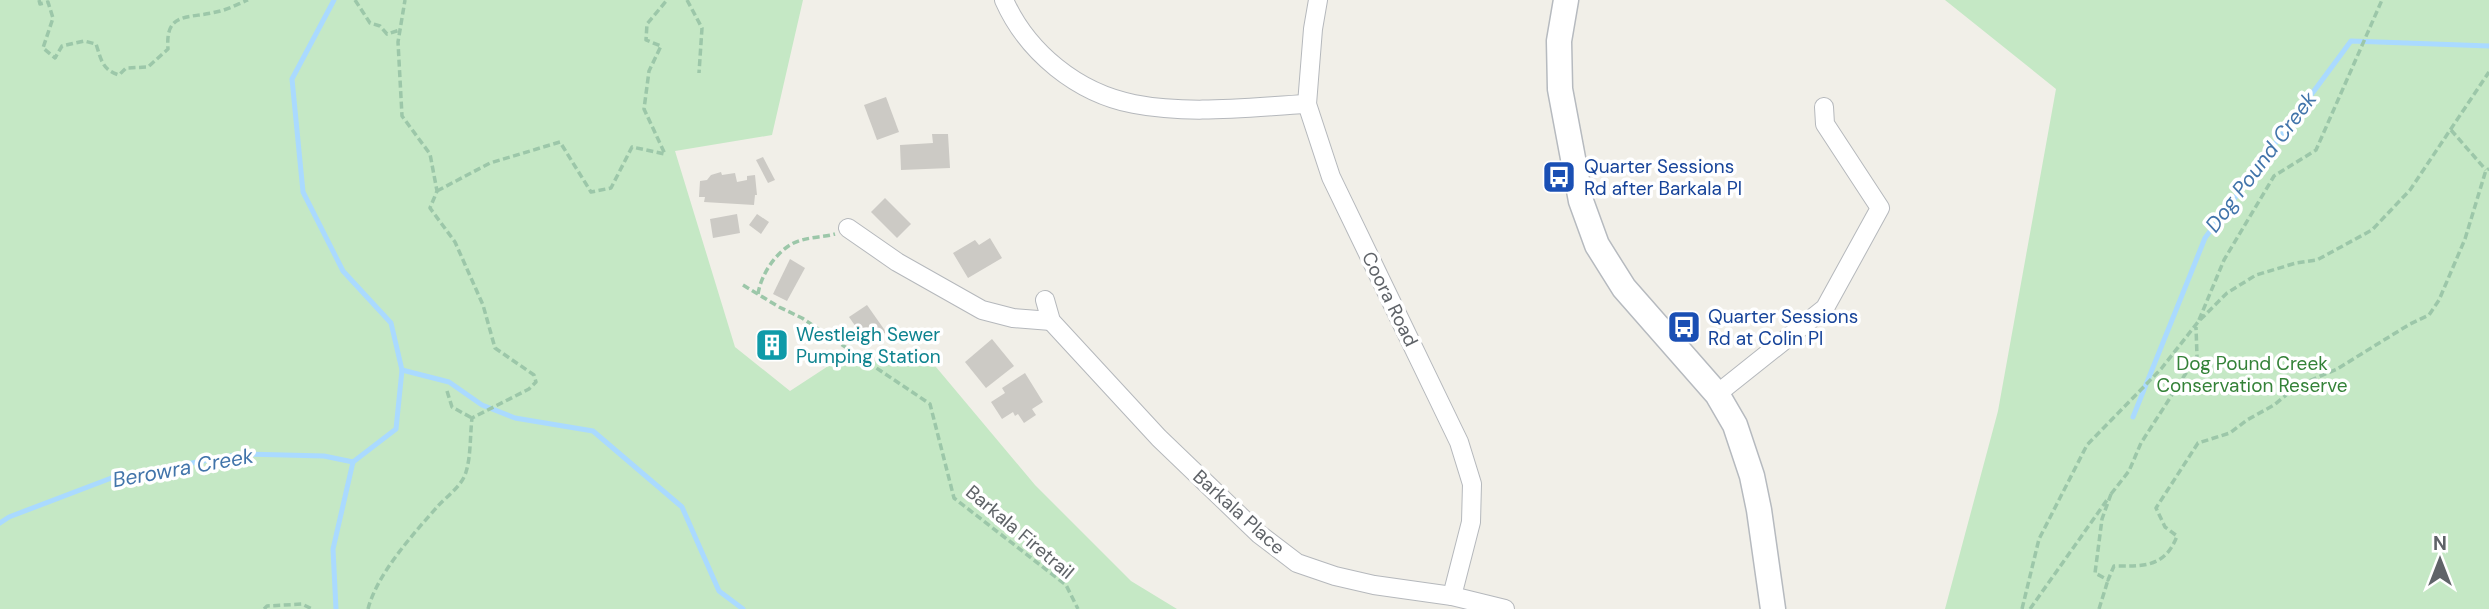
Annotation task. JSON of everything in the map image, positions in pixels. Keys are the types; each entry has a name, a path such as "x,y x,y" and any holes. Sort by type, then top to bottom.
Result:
{"main road":[{"path":"1566,0 1559,41 1560,89 1581,201 1597,245 1624,288 1717,394 1735,425 1752,476 1773,609"}],"street":[{"path":"1004,0 1009,13 1039,53 1080,85 1133,104 1184,109 1307,104"},
{"name":"Coora Road","path":"1318,0 1312,29 1307,104 1331,177 1459,442 1472,484 1471,522 1452,597"},
{"path":"1717,394 1825,308 1880,208 1825,124 1824,107"},
{"path":"849,228 897,262 982,310 1013,318 1051,321"},
{"name":"Barkala Place","path":"1045,300 1051,321 1158,438 1259,534 1297,563 1374,585 1452,597 1505,609"}],"path":[{"path":"39,0 40,4 48,2 53,18 43,48 55,58 62,47 84,41 96,44 103,66 109,72 119,75 126,68 148,67 168,49 167,34 171,24 184,17 219,12 248,0"},
{"path":"355,0 369,23 380,26 387,34 400,30"},
{"path":"405,0 398,42 401,116 430,153 437,191 430,208 455,244 483,305 495,348 534,375 536,382 529,389 472,418"},
{"path":"437,191 490,163 561,142 591,192 611,188 632,146 665,154 644,109 649,71 661,46 646,40 646,24 667,0"},
{"path":"687,0 702,28 699,73"},
{"path":"2030,609 2129,471 2141,443 2197,356 2197,323 2224,260 2274,176 2316,150 2382,0"},
{"path":"2022,609 2039,539 2087,445 2161,369 2197,323 2227,293 2256,275 2296,263 2317,260 2372,230 2410,190 2489,72"},
{"path":"2099,609 2114,566 2147,565 2164,558 2173,547 2177,536 2165,527 2156,508 2198,443 2230,433 2274,405 2297,386 2337,369 2429,315 2439,300 2465,239 2487,169 2451,130"},
{"path":"758,294 770,264 785,250 799,240 832,236 849,228"},
{"name":"Barkala Firetrail","path":"743,285 802,318 930,404 954,498 1066,585 1078,609"},
{"path":"447,391 452,407 472,418"},
{"path":"368,609 372,592 418,529 466,474 472,418"},
{"path":"2108,580 2095,572 2102,519 2111,494"},
{"path":"264,609 267,606 302,604 312,609"}],"green space":[{"path":"0,0 803,0 772,135 675,151 735,347 790,391 842,357 936,367 1035,485 1131,581 1177,609 0,609"},
{"name":"Dog Pound Creek Conservation Reserve","path":"1945,0 2489,0 2489,609 1945,609 1998,411 2056,89"}],"building":[{"path":"886,97 899,132 877,140 864,105"},
{"path":"932,134 948,134 950,168 901,170 900,145 933,143"},
{"path":"763,157 775,180 768,183 756,160"},
{"path":"721,172 722,175 735,173 737,182 755,175 757,195 754,205 704,202 705,197 699,197 700,181"},
{"path":"885,198 911,224 897,238 871,212"},
{"path":"737,214 740,233 713,238 710,219"},
{"path":"757,214 769,222 761,234 749,225"},
{"path":"990,238 1002,258 968,278 953,253 975,240 979,245"},
{"path":"790,259 805,268 787,301 773,294"},
{"path":"867,305 886,332 868,344 849,317"},
{"name":"Westleigh Sewer Pumping Station","path":"771,338 778,347 773,351 766,342"},
{"path":"992,339 1014,366 986,388 965,362"},
{"path":"1025,373 1043,402 1032,409 1036,415 1024,423 1018,414 1015,416 1013,412 1002,419 991,402 1005,393 1002,388"}],"waterway":[{"name":"Berowra Creek","path":"0,523 9,517 114,477 242,454 324,456 353,462 396,429 402,370 391,323 343,271 303,192 292,79 334,0"},
{"name":"Dog Pound Creek","path":"2133,417 2205,238 2351,41 2489,46"},
{"path":"402,370 449,382 482,405 515,418 593,431 682,507 719,591 743,609"},
{"path":"336,609 333,549 353,462"}],"place":[{"name":"Quarter Sessions Rd after Barkala Pl","path":"1559,177"},
{"name":"Quarter Sessions Rd at Colin Pl","path":"1684,327"},
{"name":"Westleigh Sewer Pumping Station","path":"772,345"}]}
